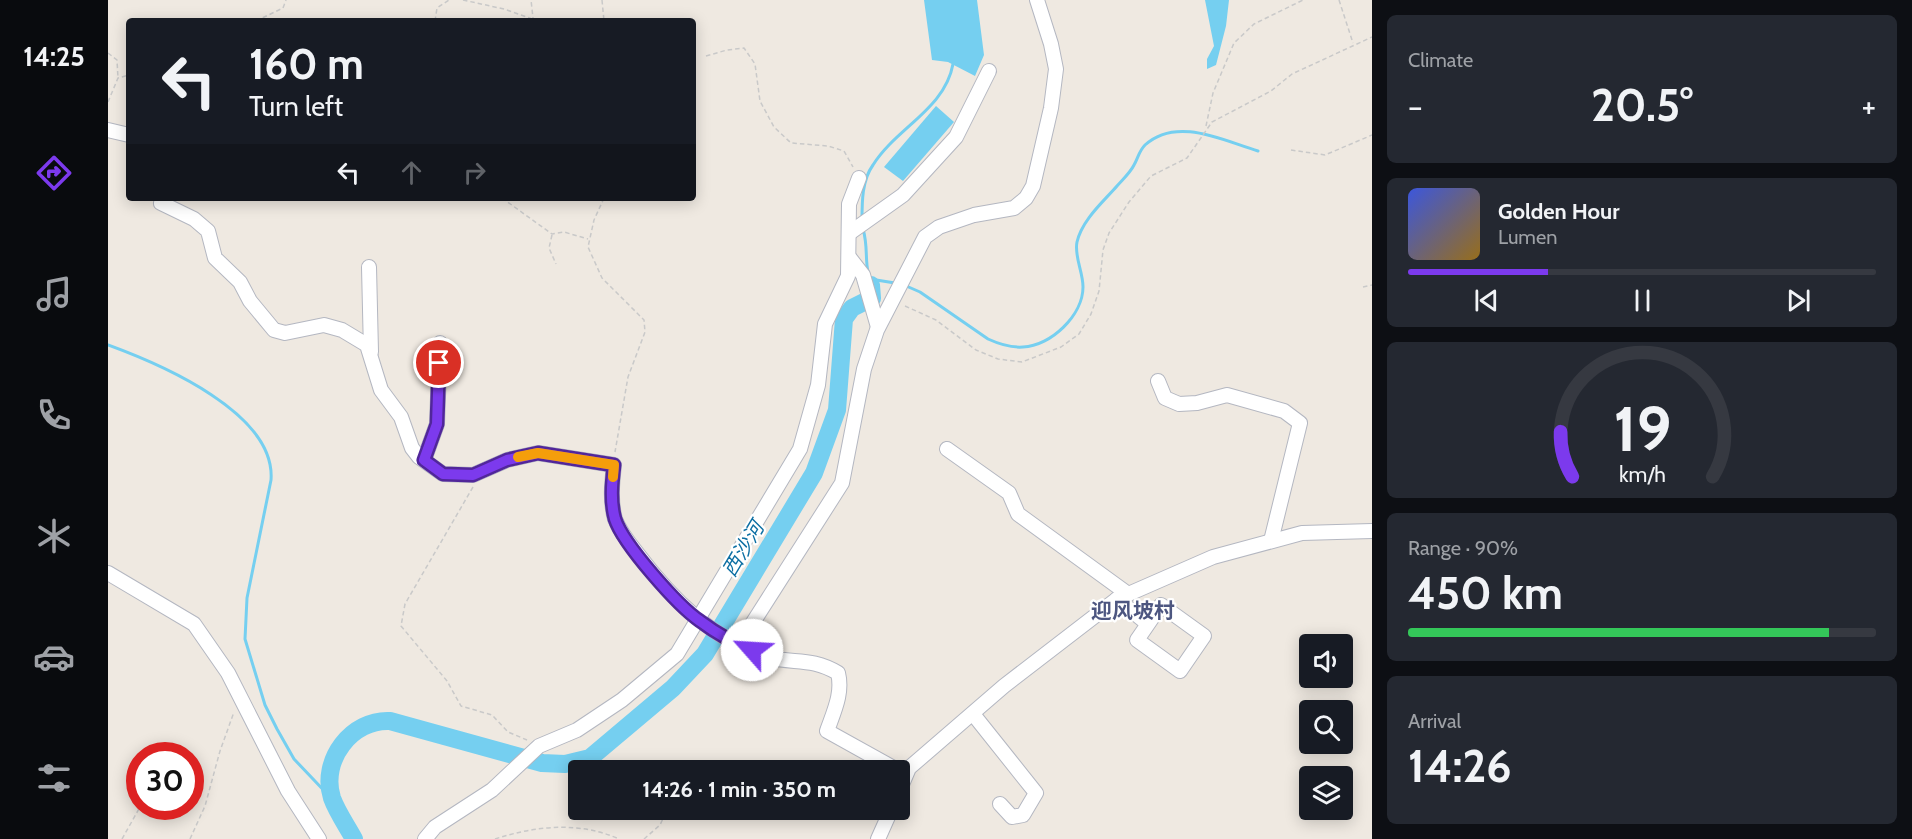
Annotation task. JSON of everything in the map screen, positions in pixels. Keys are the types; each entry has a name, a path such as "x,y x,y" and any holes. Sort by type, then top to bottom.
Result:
{"street":[{"path":"769,657 752,624 842,483 864,369 879,327 925,237 939,227 974,215 1014,208 1026,198 1033,186 1051,108 1056,69 1052,44 1037,0"},
{"path":"851,232 903,195 956,137 989,71"},
{"path":"108,130 126,134"},
{"path":"425,839 435,827 476,801 539,746 577,730 622,700 677,654 701,622 800,449 818,385 825,324 848,276 851,232 849,204 859,178"},
{"path":"161,201 161,203 194,219 208,231 215,258 240,282 250,301 271,327 285,333 314,325 333,327 359,339 371,352"},
{"path":"849,257 863,275 879,327"},
{"path":"369,267 371,352 381,390 401,417 411,448 443,474 473,475 507,460 538,453 614,465 612,499 620,530 647,566 701,622 734,643 769,657 824,665 838,673 839,695 827,731 879,760"},
{"path":"424,460 437,424 440,343"},
{"path":"1158,381 1165,398 1179,404 1197,403 1227,395 1284,411 1300,423 1271,541"},
{"path":"946,449 1009,493 1018,514 1122,596 1148,624"},
{"path":"910,767 1122,596 1213,557 1271,541 1302,533 1372,531"},
{"path":"108,573 194,624 228,673 238,697 288,791 319,839"},
{"path":"1161,605 1204,636 1180,671 1137,640 1148,624 1161,605"},
{"path":"973,714 1036,793 1023,815 1012,817 1000,804"},
{"path":"878,839 887,820"}],"path":[{"path":"262,18 283,8 286,0"},
{"path":"435,18 436,8 447,0"},
{"path":"463,0 533,18 531,0"},
{"path":"602,0 604,18"},
{"path":"893,300 936,320 976,350 998,359 1022,362 1061,348 1079,334 1091,314 1099,291 1103,250 1121,212 1151,176 1191,154 1206,128 1213,93 1234,43 1254,24 1303,0"},
{"path":"1339,0 1354,44"},
{"path":"1206,128 1271,91 1292,74 1372,36"},
{"path":"706,56 744,48 755,64 760,101 774,127 791,142 844,151 859,178"},
{"path":"108,53 117,60 118,78 108,102"},
{"path":"118,78 126,76"},
{"path":"1291,150 1325,155 1372,135"},
{"path":"506,201 552,234 564,232 590,240"},
{"path":"603,201 594,220 588,247 602,278 644,320 645,332 628,377 618,428 614,465"},
{"path":"552,234 549,248 556,264"},
{"path":"1364,287 1372,285"},
{"path":"483,471 405,604 401,626 447,681 461,706 492,715 508,732 539,746"},
{"path":"190,839 205,806 238,697"},
{"path":"122,839 133,820"},
{"path":"645,839 662,820"},
{"path":"495,839 528,829 568,827 603,833 619,839"}],"water":[{"path":"924,0 977,0 984,55 975,76 948,62 932,60"},
{"path":"1205,0 1229,0 1226,26 1216,65 1207,69 1207,59 1214,46"},
{"path":"936,106 954,122 903,181 884,167"}],"waterway":[{"name":"西沙河","path":"862,220 863,191 869,171 894,140 919,118 940,94 953,64"},
{"path":"904,285 920,292 988,339 1014,347 1034,345 1064,327 1078,308 1083,287 1077,242 1083,226 1131,171 1145,145 1171,132 1186,132 1201,133 1258,151"},
{"name":"西沙河","path":"863,229 868,272"},
{"path":"870,279 895,283"},
{"name":"西沙河","path":"354,839 339,814 329,784 335,756 342,744 363,727 376,722 390,721 542,763 565,764 590,758 673,688 705,654 814,473 837,410 844,319 852,308 872,298 871,285"},
{"path":"108,345 184,378 211,394 255,433 268,456 271,480 247,598 245,639 265,705 277,729 294,759 332,799"}],"slow traffic":[{"path":"518,457 538,453 614,465 613,477"}],"district":[{"name":"迎风坡村","path":"1133,610"}],"route":[{"path":"439,363 437,424 424,460 443,474 473,475 507,460 538,453 614,465 611,490 615,519 620,530 647,566 698,620 734,643 752,650"}]}
